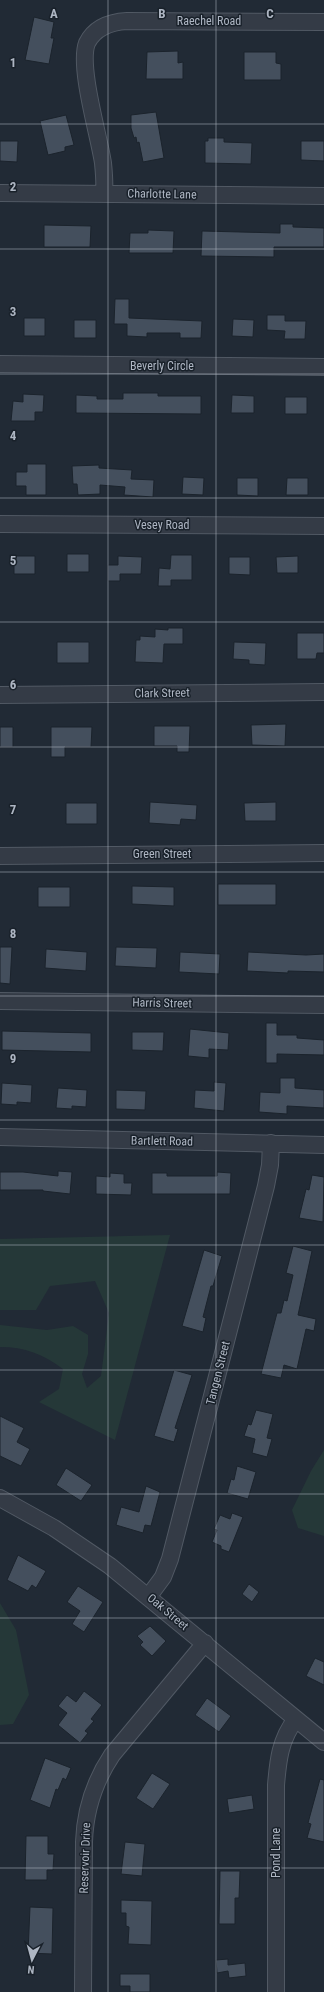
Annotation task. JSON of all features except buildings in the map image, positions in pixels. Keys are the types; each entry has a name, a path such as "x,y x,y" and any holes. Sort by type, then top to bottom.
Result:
{"street":[{"name":"Raechel Road","path":"104,194 103,163 84,62 87,45 96,30 110,23 127,21 324,22"},
{"name":"Charlotte Lane","path":"0,193 324,196"},
{"name":"Beverly Circle","path":"0,364 324,367"},
{"name":"Vesey Road","path":"0,524 324,526"},
{"name":"Clark Street","path":"0,695 324,692"},
{"name":"Green Street","path":"0,856 324,853"},
{"name":"Harris Street","path":"0,1001 324,1005"},
{"name":"Bartlett Road","path":"0,1137 324,1145"},
{"name":"Tangen Street","path":"149,1596 163,1577 170,1558 266,1186 270,1165 271,1143"},
{"name":"Oak Street","path":"0,1498 35,1517 92,1553 149,1596 324,1742"},
{"name":"Reservoir Drive","path":"82,1992 84,1842 86,1820 96,1783 112,1755 205,1643"},
{"name":"Pond Lane","path":"276,1992 277,1773 283,1741 296,1719"}],"shaded area":[{"path":"170,1235 115,1440 39,1402 59,1389 63,1369 41,1355 33,1352 18,1348 0,1347 0,1325 47,1330 73,1326 88,1335 88,1354 82,1374 87,1388 101,1376 109,1313 95,1281 50,1286 36,1310 0,1310 0,1239"},
{"path":"324,1450 324,1536 298,1528 292,1510 311,1471"},
{"path":"0,1603 16,1630 29,1695 13,1724 0,1725"}]}
